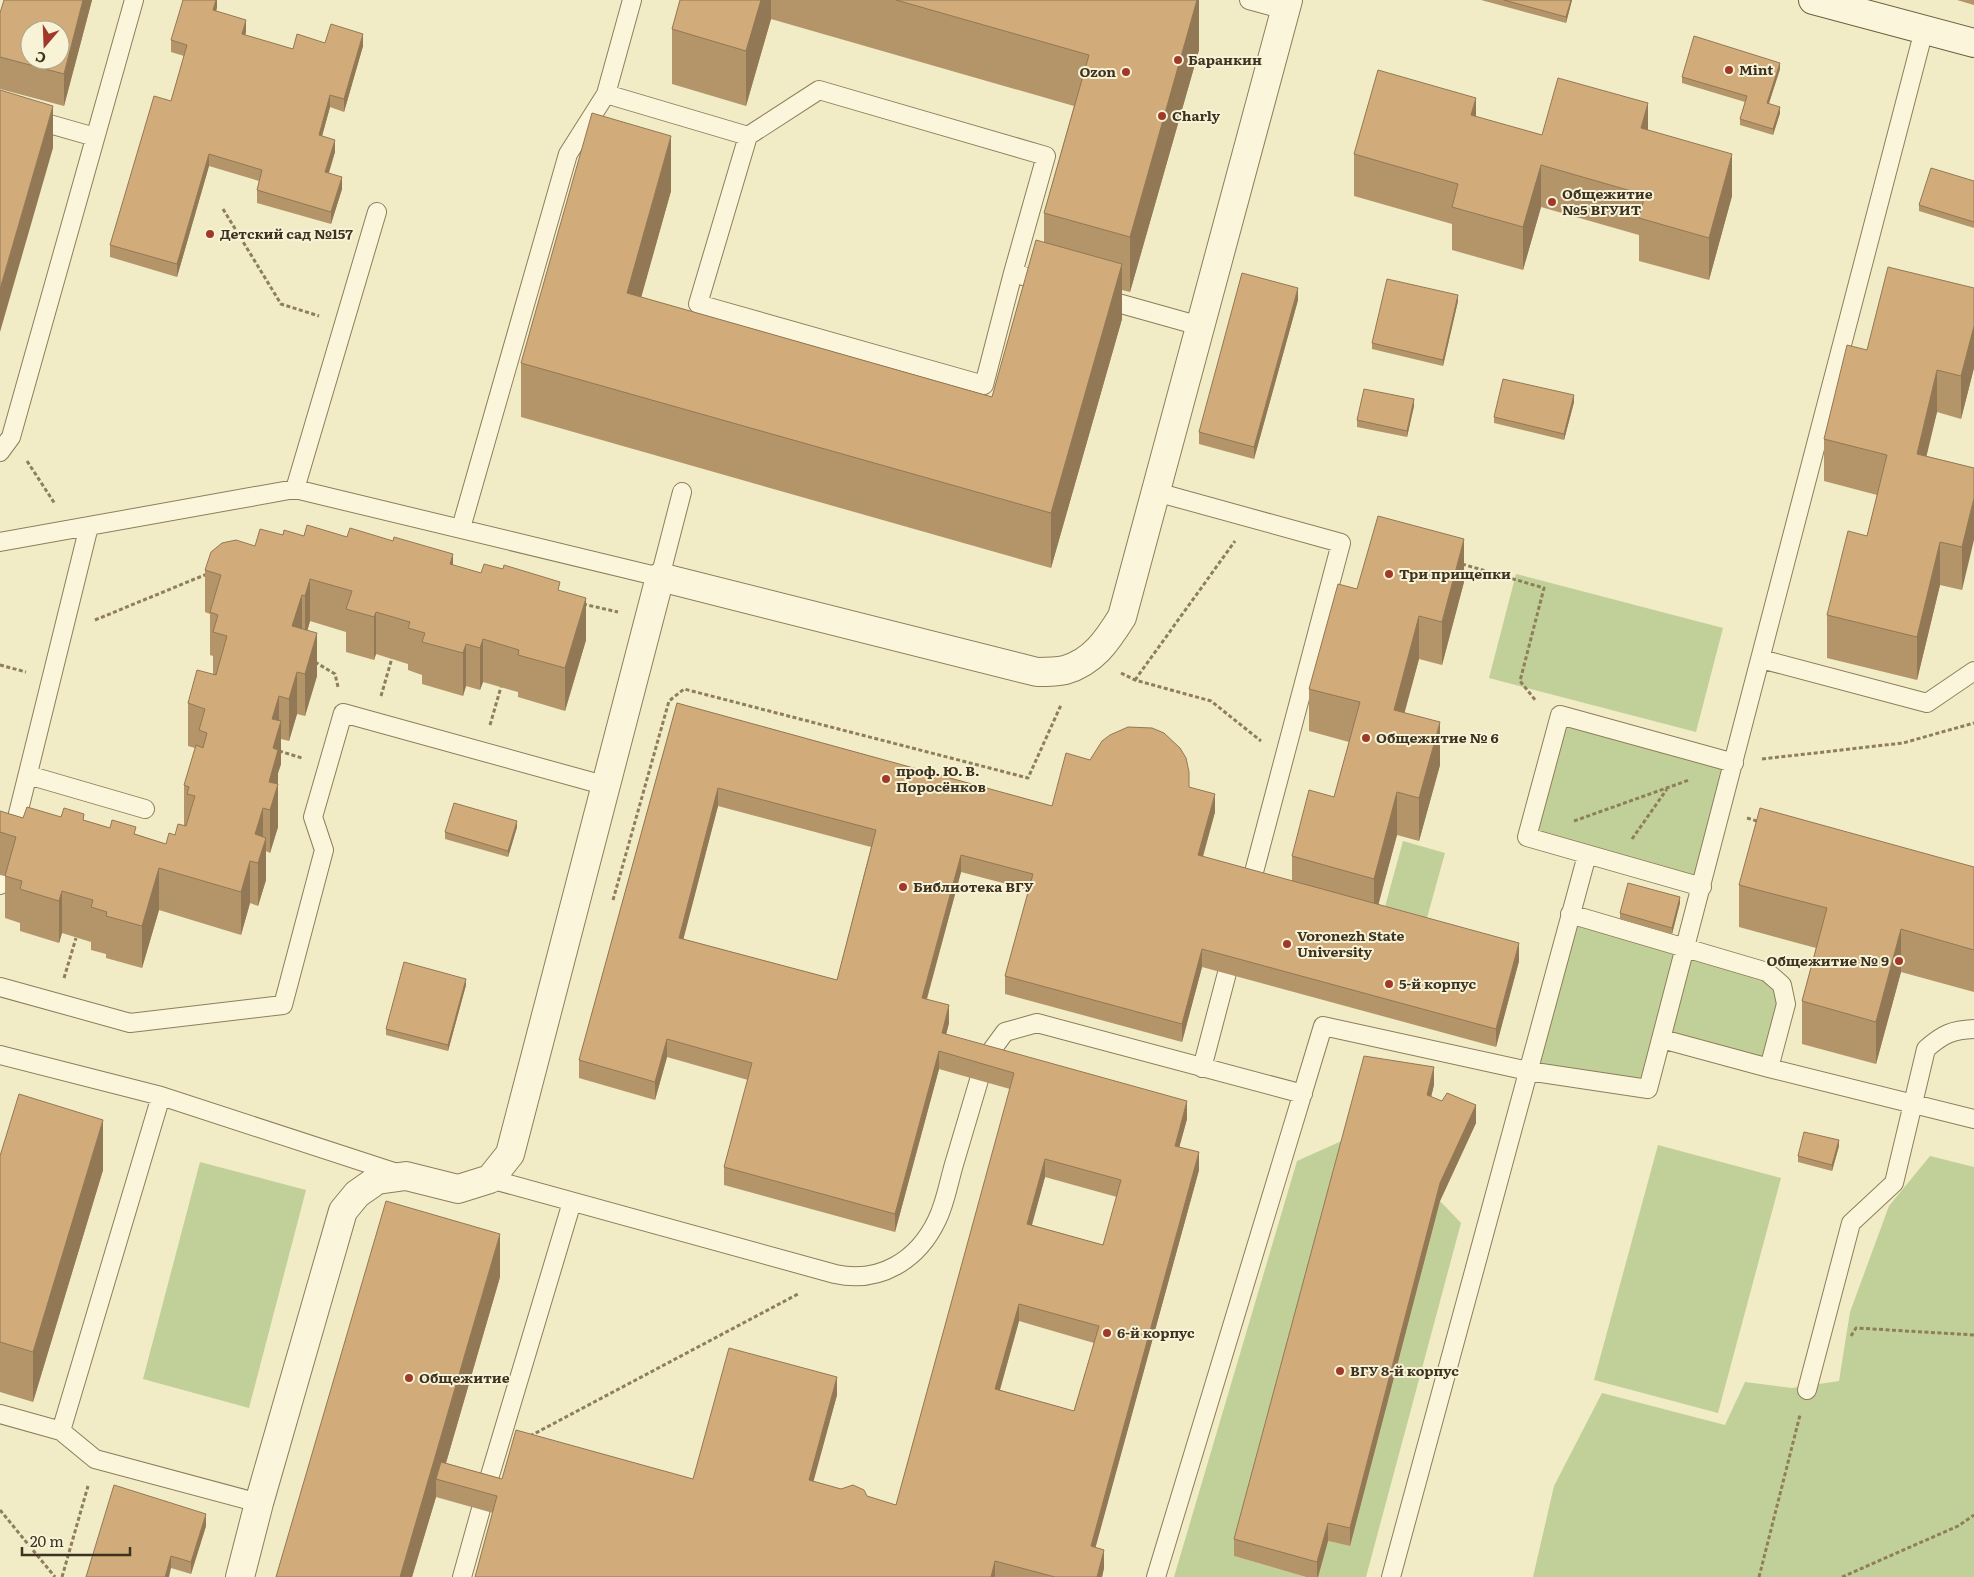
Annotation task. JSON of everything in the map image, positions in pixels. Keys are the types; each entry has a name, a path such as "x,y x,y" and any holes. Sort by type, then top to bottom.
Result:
{"street":[{"path":"1813,0 1876,8 1924,30 1974,43"},
{"path":"240,1577 259,1503 344,1211 357,1194 377,1180 406,1176 458,1189 490,1179 510,1154 660,577 1036,672 1064,670 1089,659 1106,642 1122,617 1287,5"}],"lane":[{"path":"0,452 11,437 134,0"},
{"path":"461,528 568,154 606,94 632,0"},
{"path":"1250,0 1287,5"},
{"path":"1156,1577 1323,1026 1528,1071 1648,1089 1924,30"},
{"path":"819,90 1046,156 1013,273 984,384 698,304 748,136 819,90"},
{"path":"606,94 748,136"},
{"path":"0,110 95,137"},
{"path":"294,488 377,212"},
{"path":"1013,273 1069,289"},
{"path":"1087,294 1200,326"},
{"path":"0,542 294,488 660,577 682,492"},
{"path":"1156,492 1341,543 1250,887"},
{"path":"8,856 62,633 80,528"},
{"path":"1761,660 1926,703 1974,671"},
{"path":"0,987 130,1023 283,1005 324,850 313,817 344,713 607,786"},
{"path":"1702,887 1527,837 1560,715 1734,763"},
{"path":"28,775 145,809"},
{"path":"1391,1577 1586,855"},
{"path":"1570,914 1767,972 1782,985 1786,1004 1769,1068"},
{"path":"1202,1068 1227,974"},
{"path":"983,1062 1005,1032 1037,1023 1303,1094"},
{"path":"1807,1390 1850,1223 1894,1183 1926,1048 1940,1037 1954,1030 1974,1029"},
{"path":"1662,1039 1769,1068 1974,1119"},
{"path":"0,1055 161,1096 406,1176"},
{"path":"490,1179 835,1274 845,1276 876,1274 902,1263 923,1244 938,1218 978,1080"},
{"path":"61,1431 161,1096"},
{"path":"485,1492 572,1202"},
{"path":"0,1414 61,1431 95,1459 259,1503"},
{"path":"462,1577 481,1509"}],"path":[{"path":"223,209 282,304 343,324"},
{"path":"11,437 80,528"},
{"path":"1135,680 1251,518"},
{"path":"1455,562 1544,588 1520,681 1534,700 1560,715"},
{"path":"62,633 210,573"},
{"path":"578,602 650,620"},
{"path":"374,722 392,658"},
{"path":"312,660 334,674 344,713"},
{"path":"1116,670 1135,680 1211,701 1284,759"},
{"path":"482,752 501,687"},
{"path":"610,908 669,701 684,689 1028,778 1063,700"},
{"path":"1615,863 1668,788"},
{"path":"1721,812 1768,824"},
{"path":"56,1003 76,938"},
{"path":"497,1454 835,1274"},
{"path":"1847,1342 1856,1328 1974,1336"},
{"path":"1759,1577 1807,1390"},
{"path":"62,1577 95,1459"},
{"path":"0,1510 54,1577"},
{"path":"1842,1577 1958,1526 1974,1515"}],"green space":[{"path":"1516,574 1723,628 1696,732 1489,678"},
{"path":"1560,715 1734,763 1702,887 1527,837"},
{"path":"1403,841 1445,853 1425,925 1383,914"},
{"path":"1570,914 1782,985 1769,1068 1662,1039 1648,1089 1528,1071"},
{"path":"1346,1139 1234,1556 1306,1577 1174,1577 1297,1161"},
{"path":"1658,1145 1781,1178 1718,1413 1594,1380"},
{"path":"1930,1156 1974,1167 1974,1577 1533,1577 1554,1486 1602,1393 1725,1425 1745,1382 1792,1388 1839,1381 1850,1312 1889,1206"},
{"path":"200,1162 306,1190 249,1408 143,1379"},
{"path":"1440,1201 1461,1223 1366,1577 1318,1577 1328,1541 1350,1546"}],"building":[{"path":"4,0 83,0 70,51 70,20 20,20 20,62 0,57 0,13"},
{"path":"183,0 216,0 213,10 246,20 242,34 293,49 297,34 325,43 331,24 363,34 344,99 330,95 319,135 335,140 325,172 342,177 331,212 257,190 262,170 209,154 177,264 110,245 154,96 171,101 187,45 171,40"},
{"path":"680,0 761,0 746,51 672,29"},
{"path":"896,0 1197,0 1130,237 1044,213 1089,55"},
{"path":"1504,0 1571,0 1566,17"},
{"path":"1694,36 1780,63 1767,103 1780,107 1773,129 1740,119 1747,96 1682,77"},
{"path":"49,70 65,70 64,74"},
{"path":"1378,70 1476,98 1471,115 1542,135 1558,78 1648,103 1641,128 1732,154 1709,238 1639,218 1645,195 1541,165 1523,227 1452,207 1458,184 1354,154"},
{"path":"0,90 53,106 0,289"},
{"path":"592,113 671,136 627,293 992,397 1036,240 1122,264 1051,513 521,363"},
{"path":"1931,168 1974,181 1974,222 1919,205"},
{"path":"1888,267 1974,288 1974,326 1961,376 1937,370 1917,454 1974,468 1974,498 1962,547 1940,542 1917,637 1827,615 1848,531 1867,536 1887,455 1824,439 1847,345 1867,350"},
{"path":"1242,273 1298,288 1254,447 1199,432"},
{"path":"1387,279 1458,295 1443,360 1372,343"},
{"path":"1503,379 1574,395 1564,434 1494,417"},
{"path":"1364,389 1414,399 1407,431 1357,420"},
{"name":"Общежитие № 6","path":"1378,516 1464,539 1442,622 1419,616 1394,710 1440,722 1419,798 1397,792 1374,879 1292,856 1309,790 1334,797 1360,702 1309,689 1338,584 1357,589"},
{"path":"307,525 347,537 350,528 393,541 394,537 453,554 450,564 481,573 484,564 503,569 504,565 560,582 558,590 586,598 565,668 518,655 519,650 483,639 480,648 466,644 463,653 422,642 425,633 408,628 410,622 376,612 374,617 346,609 352,591 310,579 305,596 302,595 292,626 317,633 305,674 297,672 289,699 279,696 272,719 281,721 273,748 278,750 269,782 278,784 270,810 263,808 255,834 266,838 258,863 250,861 241,892 159,868 142,926 106,916 107,912 91,907 93,900 62,891 59,901 20,889 22,881 5,876 16,837 0,832 0,811 23,818 27,807 61,817 64,808 84,814 83,820 110,828 112,820 136,827 134,834 166,844 169,833 175,835 178,824 186,826 195,796 187,794 189,787 184,785 196,745 203,748 207,733 199,730 205,709 188,703 197,670 216,675 227,636 213,632 218,615 210,612 221,575 205,570 211,552 222,543 236,540 255,546 260,529 283,535 284,530 304,536"},
{"path":"677,703 1052,806 1066,753 1090,760 1102,741 1110,735 1128,727 1152,728 1164,733 1180,748 1186,758 1189,772 1189,787 1215,794 1198,855 1519,943 1496,1029 1202,949 1182,1024 1005,976 1033,874 961,855 922,998 949,1005 942,1033 1187,1101 1175,1146 1199,1152 1091,1546 1104,1550 1097,1577 1055,1577 995,1561 991,1577 475,1577 497,1496 436,1479 441,1462 502,1479 516,1430 693,1479 729,1348 837,1377 809,1480 841,1489 853,1485 864,1490 867,1496 896,1505 1014,1073 939,1051 895,1214 724,1167 752,1063 667,1039 655,1082 579,1060","holes":["718,788 876,830 837,980 679,938","1045,1159 1121,1180 1103,1245 1027,1224","1019,1304 1099,1326 1074,1411 995,1389"]},
{"path":"454,803 517,821 508,851 445,832"},
{"path":"1760,808 1974,867 1974,950 1901,929 1876,1022 1802,1001 1827,908 1739,885"},
{"path":"1628,883 1680,897 1672,928 1620,913"},
{"path":"404,962 466,979 448,1045 386,1029"},
{"name":"ВГУ 8-й корпус","path":"1364,1056 1434,1067 1427,1095 1442,1101 1447,1093 1476,1105 1440,1183 1350,1528 1328,1523 1317,1562 1234,1539"},
{"path":"19,1094 103,1120 33,1352 0,1342 0,1156"},
{"path":"1804,1132 1839,1140 1832,1165 1798,1156"},
{"name":"Общежитие","path":"386,1201 500,1234 400,1577 276,1577"},
{"path":"114,1485 206,1514 191,1562 171,1556 165,1577 86,1577"}],"place":[{"name":"Баранкин","path":"1178,60"},
{"name":"Mint","path":"1729,70"},
{"name":"Ozon","path":"1126,72"},
{"name":"Charly","path":"1162,116"},
{"name":"Общежитие №5 ВГУИТ","path":"1552,202"},
{"name":"Детский сад №157","path":"210,234"},
{"name":"Три прищепки","path":"1389,574"},
{"name":"Общежитие № 6","path":"1366,738"},
{"name":"проф. Ю. В. Поросёнков","path":"886,779"},
{"name":"Библиотека ВГУ","path":"903,887"},
{"name":"Voronezh State University","path":"1287,944"},
{"name":"Общежитие № 9","path":"1899,961"},
{"name":"5-й корпус","path":"1389,984"},
{"name":"6-й корпус","path":"1107,1333"},
{"name":"ВГУ 8-й корпус","path":"1340,1371"},
{"name":"Общежитие","path":"409,1378"}]}
